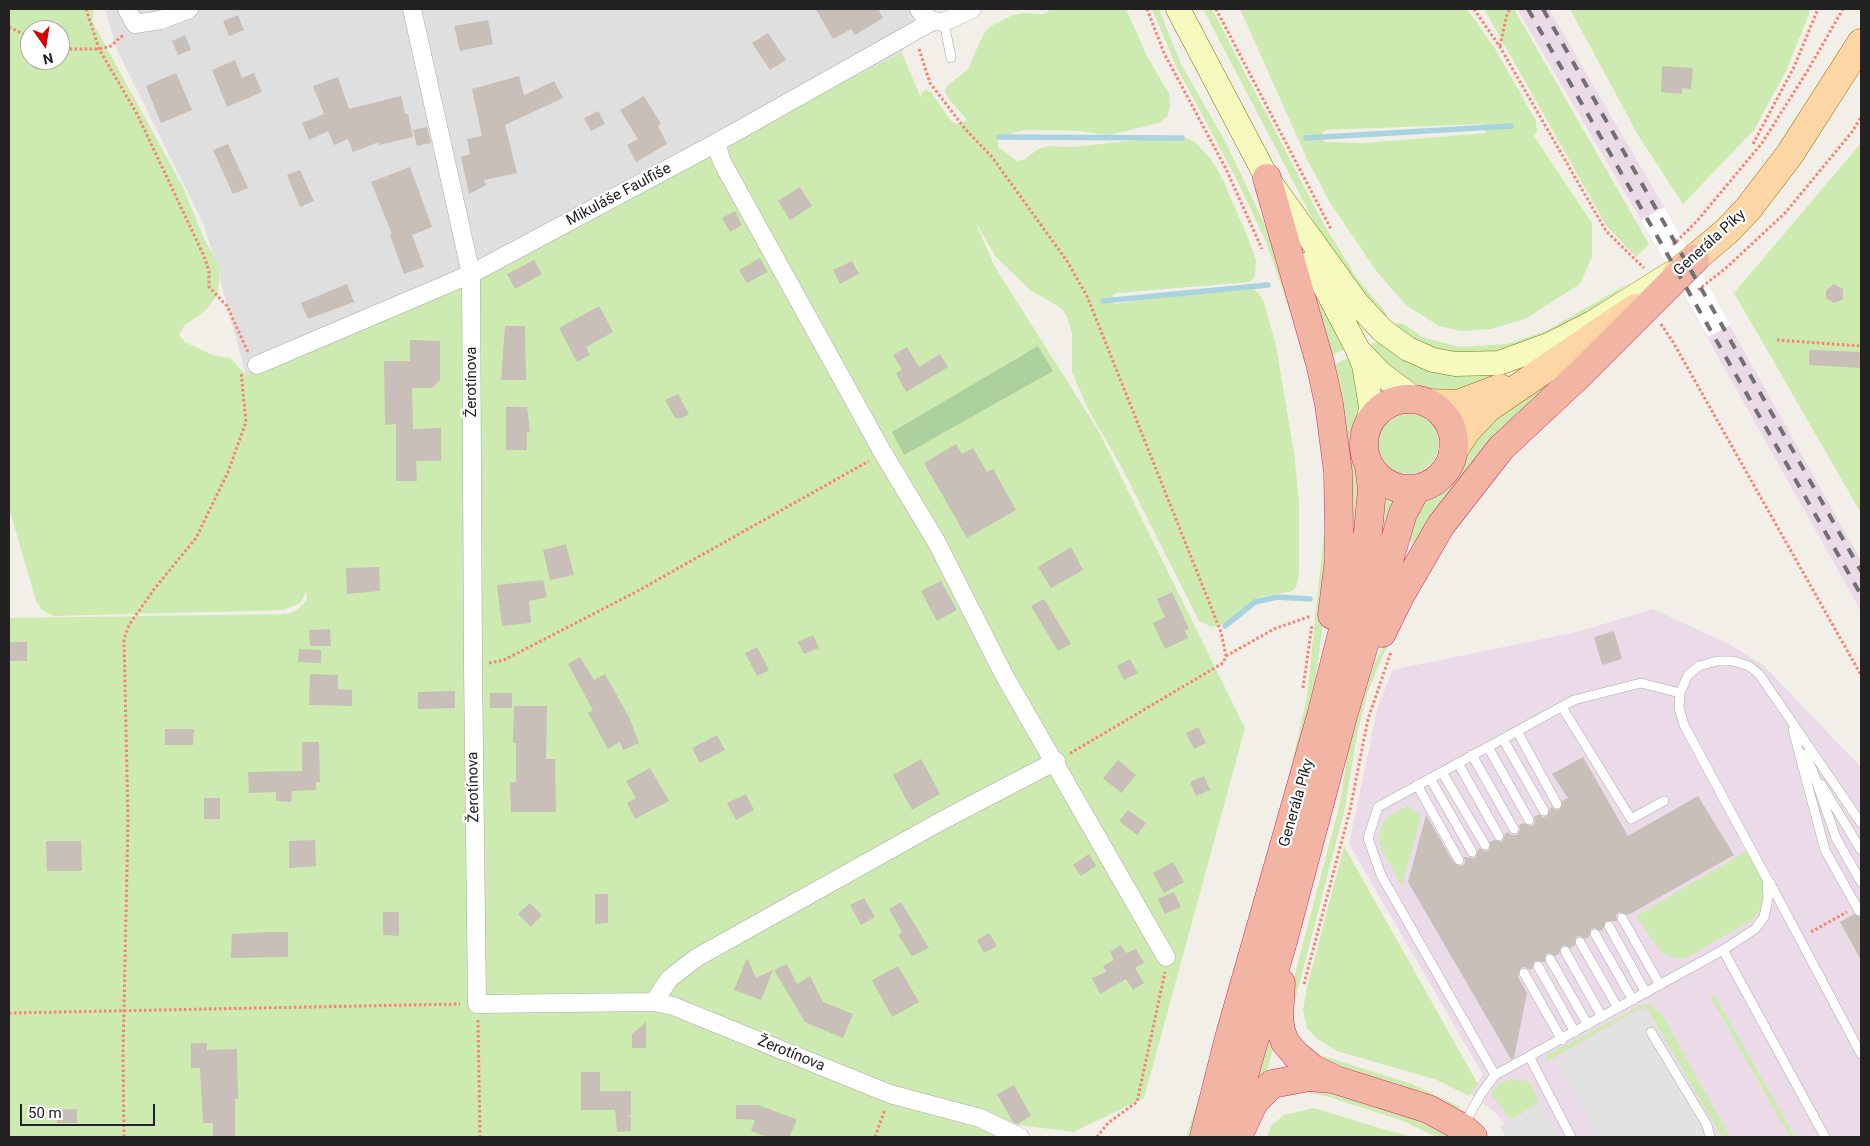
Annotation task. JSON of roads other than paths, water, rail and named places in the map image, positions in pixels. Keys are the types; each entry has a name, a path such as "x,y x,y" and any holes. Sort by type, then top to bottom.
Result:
{"highway":[{"path":"1267,178 1320,363 1329,404 1338,472 1339,560 1332,716"},
{"path":"1332,716 1441,525 1468,488 1502,448 1577,377 1695,259"},
{"path":"1400,400 1421,401 1440,412 1449,423 1453,437 1453,451 1449,464 1441,476 1430,484 1416,489 1402,489 1388,485 1377,476 1369,465 1364,452 1364,438 1368,425 1386,405 1400,400"},
{"name":"Generála Píky","path":"1226,1137 1283,941 1332,716 1371,515 1372,489 1369,465"},
{"name":"Generála Píky","path":"1204,1137 1230,1038 1332,716 1402,513 1416,489"},
{"path":"1283,941 1279,1017 1283,1037 1296,1055 1313,1069 1336,1080 1428,1109 1468,1133"},
{"path":"1238,1137 1254,1102 1272,1084 1309,1077 1336,1080"}],"main road":[{"path":"1178,9 1357,348 1364,365 1370,395 1371,407 1368,425"},
{"name":"Generála Píky","path":"1453,451 1467,430 1488,408 1607,328 1695,259 1748,209 1790,154 1861,43"},
{"path":"1267,178 1356,302 1382,330 1408,349 1433,360 1455,364 1499,363 1551,344 1592,322 1695,259"},
{"path":"1357,348 1381,374 1421,401"},
{"name":"Generála Píky","path":"1421,401 1448,405 1469,402 1558,360"}],"street":[{"path":"131,16 161,20 189,9"},
{"name":"Žerotínova","path":"412,9 471,274 477,1004 654,1002 673,1006 890,1094 980,1118 1020,1137"},
{"path":"919,9 939,22"},
{"name":"Mikuláše Faulfiše","path":"247,360 471,274 939,22 972,9"},
{"path":"716,143 726,171 883,453 936,540 1004,675 1056,762 1166,957"},
{"path":"654,1002 669,979 696,958 942,820 1056,762"}],"lane":[{"path":"939,22 951,58"},
{"path":"1861,823 1759,674 1748,666 1733,661 1717,661 1699,666 1688,676 1680,693 1679,708 1684,725 1861,1054"},
{"path":"1495,1075 1381,875 1368,838 1378,807 1574,700 1641,683 1680,693"},
{"path":"1562,707 1631,819 1664,801"},
{"path":"1786,713 1798,743 1812,769 1861,850"},
{"path":"1517,731 1557,804"},
{"path":"1503,739 1544,811"},
{"path":"1798,743 1825,850 1858,909"},
{"path":"1488,747 1529,820"},
{"path":"1472,755 1514,828"},
{"path":"1458,763 1500,836"},
{"path":"1812,769 1836,838 1861,882"},
{"path":"1442,772 1485,845"},
{"path":"1430,778 1472,852"},
{"path":"1417,785 1458,860"},
{"path":"1468,1133 1481,1094 1495,1075 1562,1040 1723,950 1755,929 1764,916 1768,898 1767,879"},
{"path":"1622,918 1660,985"},
{"path":"1609,926 1646,993"},
{"path":"1595,934 1633,1000"},
{"path":"1580,942 1618,1008"},
{"path":"1565,950 1602,1017"},
{"path":"1723,950 1825,1137"},
{"path":"1550,959 1588,1025"},
{"path":"1538,966 1575,1032"},
{"path":"1524,974 1562,1040"},
{"path":"1650,1032 1707,1125 1710,1137"},
{"path":"1529,1056 1571,1137"}],"waterway":[{"path":"1306,138 1511,126"},
{"path":"999,137 1182,138"},
{"path":"1103,301 1268,285"},
{"path":"1225,626 1255,602 1277,597 1310,599"}],"railway":[{"path":"1528,9 1861,595"},
{"path":"1543,9 1861,571"}]}
